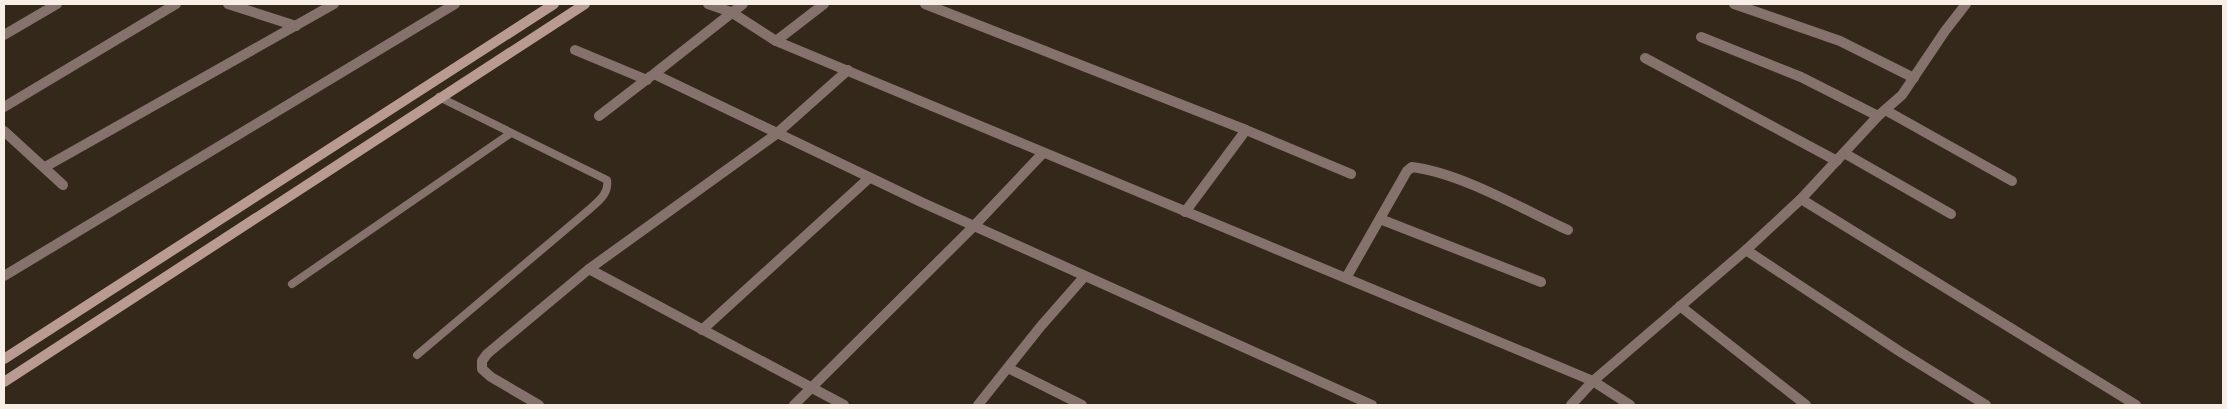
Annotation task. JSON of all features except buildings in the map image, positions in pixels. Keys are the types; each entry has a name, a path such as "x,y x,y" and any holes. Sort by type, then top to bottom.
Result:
{"street":[{"path":"4,35 57,4"},
{"path":"4,107 176,4"},
{"path":"228,4 296,26"},
{"path":"45,167 334,4"},
{"path":"4,276 455,4"},
{"path":"4,358 554,4"},
{"path":"4,382 439,97 585,4"},
{"path":"708,4 731,12 776,41 1593,381 1630,405"},
{"path":"599,116 743,4"},
{"path":"776,41 824,4"},
{"path":"924,4 1246,130 1350,174"},
{"path":"1734,4 1840,41 1914,78"},
{"path":"1572,405 1593,381 1746,250 1801,200 1883,114 1914,78 1943,34 1966,4"},
{"path":"1700,38 1801,77 1883,114 2012,181"},
{"path":"574,50 650,77 972,228 1372,405"},
{"path":"1645,58 1951,214"},
{"path":"539,405 491,377 482,369 482,362 487,354 589,269 775,134 848,70"},
{"path":"1185,212 1246,130"},
{"path":"4,131 63,185"},
{"path":"794,405 972,228 1043,153"},
{"path":"1346,278 1407,171 1418,166 1480,190 1568,230"},
{"path":"702,330 868,179"},
{"path":"1801,200 2136,405"},
{"path":"1380,219 1541,282"},
{"path":"1746,250 1899,351 1986,405"},
{"path":"589,269 844,405"},
{"path":"978,405 1041,326 1084,277"},
{"path":"1680,306 1806,405"},
{"path":"1008,368 1082,405"}],"lane":[{"path":"417,355 591,208 604,196 608,187 607,180 439,97"},
{"path":"292,284 511,133"}]}
